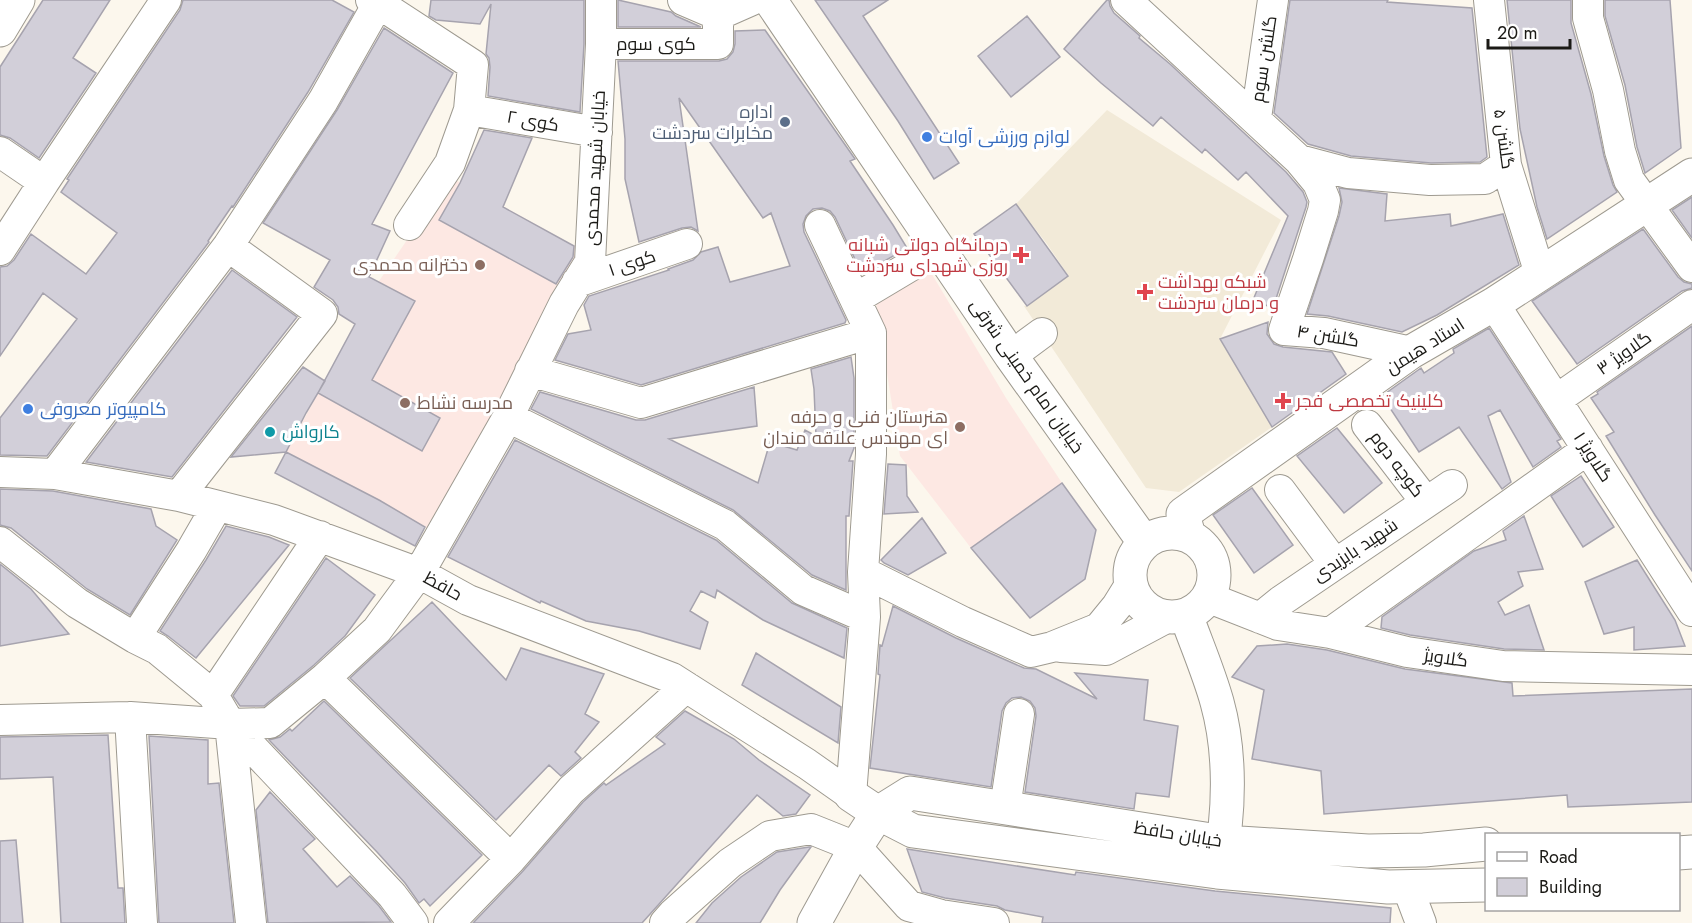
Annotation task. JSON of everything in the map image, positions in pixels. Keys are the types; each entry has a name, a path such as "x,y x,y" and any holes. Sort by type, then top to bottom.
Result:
{"main road":[{"name":"خیابان امام خمینی شرقی","path":"770,0 1011,356 1144,542"},
{"name":"استاد هیمن","path":"1189,536 1183,514 1411,352 1494,304 1692,175"},
{"path":"1174,532 1189,536 1198,541 1210,557 1214,578 1187,609 1155,613 1144,607 1130,585 1129,569 1134,554 1144,542 1158,534 1174,532"},
{"path":"1187,609 1217,703 1227,759 1227,817 1220,857"},
{"name":"خیابان حافظ","path":"878,813 910,793 1005,808 1220,857 1424,850 1485,844"},
{"path":"851,795 878,813 913,831 1220,857 1364,885 1388,887 1485,885"},
{"path":"814,923 856,847 878,813"},
{"path":"1419,886 1416,861 1424,850"},
{"path":"1364,885 1381,880 1390,869 1386,857 1368,851"}],"street":[{"path":"0,249 166,0"},
{"name":"خیابان شهید محمدی","path":"0,720 130,717 230,724 270,723 325,678 377,630 420,573 508,417 564,304 590,262 601,44 601,0"},
{"path":"683,0 718,15 752,0"},
{"path":"1126,0 1299,160 1348,173 1430,180 1485,179 1506,165"},
{"name":"گلشن سوم","path":"1256,118 1274,0"},
{"name":"گلشن ۵","path":"1489,0 1506,165 1540,274"},
{"path":"1588,0 1588,18 1629,180 1692,267"},
{"path":"55,474 228,246 323,102 376,1 473,65 469,111 450,163 409,225"},
{"name":"کوی سوم","path":"601,44 718,45 718,15"},
{"name":"کوی ۲","path":"469,111 597,132"},
{"path":"0,152 44,182"},
{"name":"گلشن ۴","path":"1299,160 1318,183 1325,200 1308,260 1284,330 1324,333 1411,352"},
{"path":"820,225 871,333 871,454 863,572 866,617 851,795"},
{"name":"کوی ۱","path":"577,282 687,244"},
{"path":"179,496 322,314 228,246"},
{"path":"855,299 917,262 936,246"},
{"name":"گلاویژ ۱","path":"1494,304 1692,611"},
{"name":"گلاویژ ۳","path":"1556,400 1692,305"},
{"path":"530,371 641,403 871,333"},
{"path":"1011,356 1042,333"},
{"path":"508,417 725,525 803,590 866,617"},
{"name":"کوچه دوم","path":"1367,425 1426,502"},
{"path":"1330,633 1588,449"},
{"name":"حافظ","path":"0,472 55,474 179,496 274,520 420,573 468,600 672,678 807,764 851,795"},
{"name":"شهید بایزیدی","path":"1260,618 1281,601 1452,485"},
{"path":"1280,490 1335,564"},
{"path":"135,638 217,506"},
{"path":"213,695 320,536"},
{"path":"0,542 77,603 157,649 213,695 230,724 392,895 413,923"},
{"path":"863,572 963,622 1041,650 1106,650 1187,609"},
{"path":"1041,650 1099,628 1130,585"},
{"name":"گلاویژ","path":"1187,609 1260,618 1278,625 1330,633 1407,652 1503,666 1692,670"},
{"path":"325,678 511,859"},
{"path":"449,923 511,859 572,790 686,687"},
{"path":"1005,808 1019,714"},
{"path":"130,717 142,923"},
{"path":"230,724 251,923"},
{"path":"665,923 730,863 770,836 811,829 856,847 909,906 941,915 988,923"},
{"path":"1419,886 1421,923"}],"shaded area":[{"name":"شبکه بهداشت و درمان سردشت","path":"1107,110 1281,220 1220,339 1272,427 1179,492 1146,488 1024,306 1068,275 1016,204"},
{"name":"مدرسه نشاط","path":"450,177 580,249 541,320 522,361 428,529 379,500 286,452 379,281"},
{"name":"هنرستان فنی و حرفه ای مهندس علاقه مندان","path":"930,271 1006,398 1062,483 971,548 900,456 876,303"}],"building":[{"path":"43,0 110,0 73,58 96,73 39,158 10,138 0,135 0,67"},
{"path":"183,0 332,0 354,12 308,92 209,242 47,456 0,455 0,418 77,319 43,293 0,356 0,267 7,266 14,260 31,234 86,274 117,233 61,192 69,180 67,179 180,10"},
{"path":"431,0 584,0 580,112 488,96 490,67 486,54 491,4 480,24 436,20 429,16"},
{"path":"618,0 671,12 701,27 618,27"},
{"path":"815,0 888,0 863,16 959,163 934,179 898,121"},
{"path":"1107,0 1114,13 1140,36 1139,38 1286,172 1303,192 1307,202 1306,207 1273,308 1253,300 1288,216 1246,172 1238,180 1205,149 1202,153 1161,117 1153,126 1064,49"},
{"path":"1290,0 1388,0 1387,2 1472,8 1487,157 1480,162 1431,163 1351,156 1308,144 1274,113"},
{"path":"1507,0 1571,0 1571,23 1591,94 1604,156 1617,192 1547,239 1537,207 1520,129"},
{"path":"1605,0 1670,0 1681,148 1645,173 1637,147 1625,85 1605,16"},
{"path":"1027,16 1060,57 1011,97 978,56"},
{"path":"384,28 453,73 372,224 390,231 369,277 415,301 372,380 440,418 422,451 318,393 355,324 339,314 338,307 333,300 314,287 330,260 263,223 337,110"},
{"path":"765,30 855,159 850,161 907,248 862,274 835,217 830,211 822,208 813,209 806,216 803,224 804,232 846,320 845,323 641,385 555,360 568,334 591,330 584,305 589,296 669,270 693,260 701,252 718,247 730,282 790,266 771,213 763,218 679,98 698,231 691,227 682,228 639,242 625,179 625,139 618,61 719,61 727,59 733,52 735,31"},
{"path":"484,130 532,138 503,207 574,246 573,257 556,284 439,220 460,183"},
{"path":"1339,188 1387,194 1385,221 1450,214 1451,226 1503,214 1519,265 1437,315 1402,332 1328,316 1307,314 1339,216 1342,202"},
{"path":"1692,197 1692,238 1672,210"},
{"name":"درمانگاه دولتی شبانه روزی شهدای سردشت","path":"1016,204 1068,276 1027,306 974,234"},
{"path":"1643,229 1678,277 1692,284 1692,288 1682,291 1577,364 1532,301"},
{"path":"232,270 297,317 172,477 86,462"},
{"name":"کلینیک تخصصی فجر","path":"1268,322 1267,334 1274,344 1332,352 1346,374 1272,427 1220,339"},
{"path":"1692,326 1692,571 1606,436 1614,432 1591,398"},
{"path":"1489,328 1561,439 1557,441 1561,447 1533,467 1500,410 1488,416 1511,482 1502,489 1459,427 1419,452 1382,396 1421,368 1424,373 1454,353 1453,349"},
{"path":"851,357 854,378 854,448 849,461 853,461 849,516 846,516 846,590 812,575 733,510 531,409 540,392 636,420 645,420 754,387 757,426 669,439 758,483 770,442 797,450 805,430 816,436 811,369"},
{"name":"کارواش","path":"303,367 325,381 286,452 231,457"},
{"path":"1337,428 1382,483 1344,513 1297,456"},
{"path":"515,440 716,540 792,603 847,628 844,658 763,620 717,590 715,598 701,591 690,611 708,622 700,649 639,631 586,621 541,601 540,603 448,557"},
{"path":"286,452 379,500 425,527 415,546 275,473"},
{"path":"888,464 906,465 907,496 918,512 884,514"},
{"path":"1581,476 1614,527 1583,547 1551,496"},
{"path":"1062,483 1096,530 1085,579 1030,618 971,548"},
{"path":"1252,488 1293,545 1254,573 1213,515"},
{"path":"0,489 53,491 151,509 156,526 177,540 130,615 87,589 11,528 0,525"},
{"path":"1524,516 1543,569 1518,572 1523,586 1498,602 1505,615 1529,605 1544,650 1504,649 1410,635 1381,628 1382,617 1474,551 1506,540 1503,531"},
{"path":"922,518 946,553 908,575 884,563 881,560"},
{"path":"226,526 269,537 289,545 196,658 160,631"},
{"path":"326,558 375,595 345,636 314,665 264,706 240,706 233,696"},
{"path":"1637,560 1675,620 1685,646 1634,650 1634,627 1604,634 1585,582"},
{"path":"0,564 31,589 69,634 0,646"},
{"path":"432,602 506,680 521,648 604,674 585,714 599,722 575,752 581,758 561,776 549,765 496,820 350,678"},
{"path":"893,606 956,638 1024,668 1036,669 1097,699 1075,673 1148,680 1144,720 1178,726 1169,797 1136,793 1134,809 1025,792 1036,716 1035,708 1030,701 1021,697 1012,698 1002,711 991,787 870,768 880,675 878,674 880,645 882,646"},
{"path":"1287,644 1327,650 1405,669 1512,683 1513,696 1692,689 1692,802 1568,807 1567,795 1324,814 1321,771 1252,759 1264,690 1232,677 1257,646"},
{"path":"756,653 841,707 838,743 742,685"},
{"path":"324,701 482,855 430,906 424,899 419,903 405,883 377,852 269,740 280,737 290,729 292,731"},
{"path":"685,711 734,739 759,760 810,795 796,814 783,816 757,795 642,923 473,923 523,871 583,802 604,783 606,785 665,744 656,737"},
{"path":"108,735 118,888 123,888 125,923 61,923 53,777 0,779 0,737"},
{"path":"149,736 208,740 208,784 219,783 234,923 159,923"},
{"path":"270,792 315,839 303,849 337,887 350,876 391,922 268,923 256,810"},
{"path":"16,840 23,923 0,923 0,841"},
{"path":"811,847 760,923 696,923 712,903 741,877 777,852"},
{"path":"907,849 1075,875 1076,872 1215,891 1391,908 1390,923 1042,923 1043,917 922,892"}],"place":[{"name":"اداره مخابرات سردشت","path":"785,122"},
{"name":"لوازم ورزشی آوات","path":"927,137"},
{"name":"درمانگاه دولتی شبانه روزی شهدای سردشت","path":"1021,255"},
{"name":"دخترانه محمدی","path":"480,265"},
{"name":"شبکه بهداشت و درمان سردشت","path":"1145,292"},
{"name":"کلینیک تخصصی فجر","path":"1283,401"},
{"name":"مدرسه نشاط","path":"405,403"},
{"name":"کامپیوتر معروفی","path":"28,409"},
{"name":"هنرستان فنی و حرفه ای مهندس علاقه مندان","path":"960,427"},
{"name":"کارواش","path":"270,432"}]}
